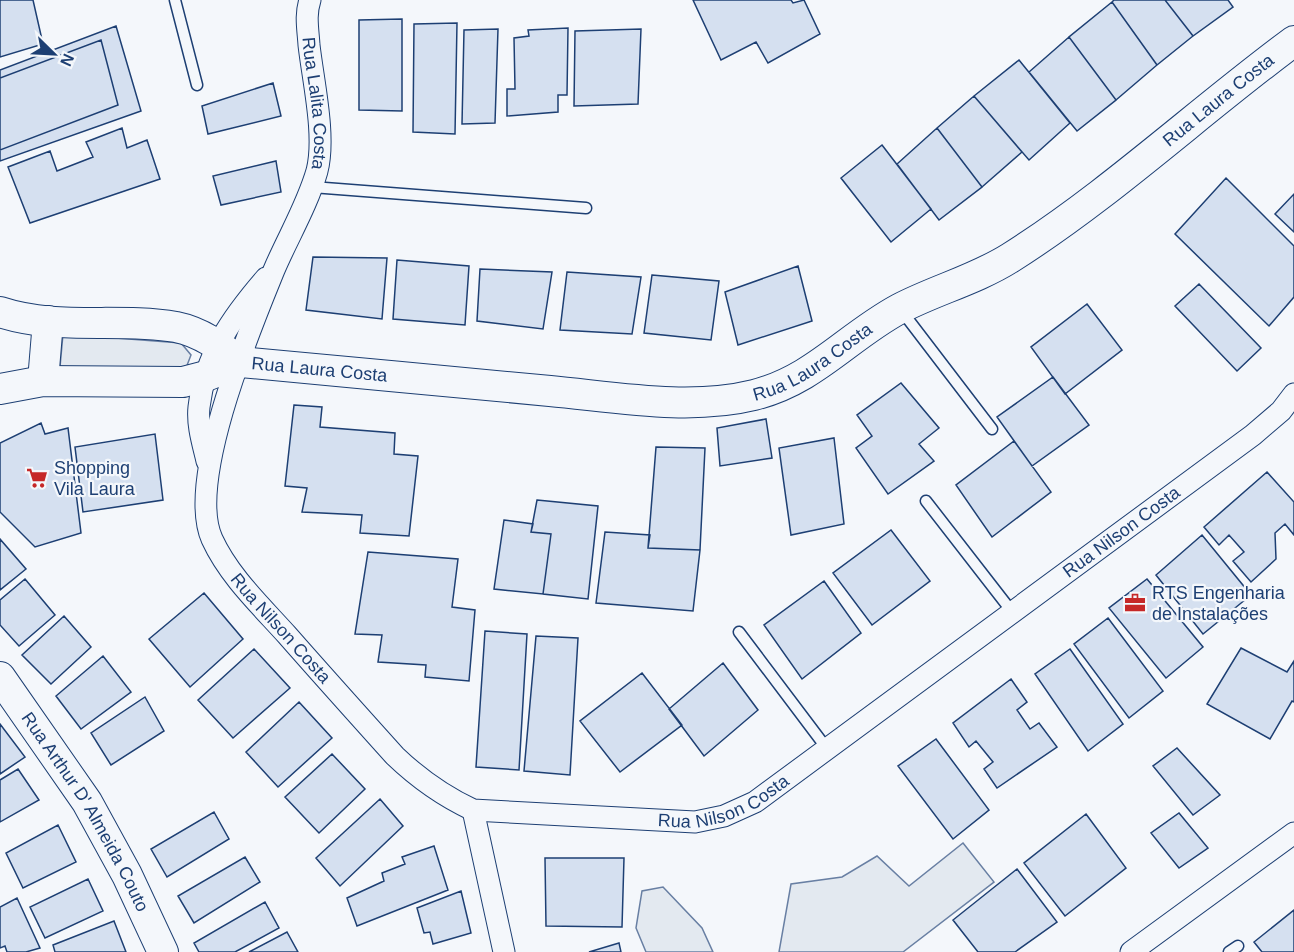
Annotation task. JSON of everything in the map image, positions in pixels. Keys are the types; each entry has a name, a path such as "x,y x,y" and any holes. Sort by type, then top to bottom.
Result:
{"street":[{"name":"Rua Lalita Costa","path":"241,362 275,269 312,187 319,164 319,142 307,24 310,0"},
{"name":"Rua Laura Costa","path":"0,389 43,381 163,383 206,376 241,362 630,398 718,401 753,395 802,377 900,309 964,282 1009,259 1094,198 1294,41"},
{"name":"Rua Lalita Costa","path":"217,344 238,310 275,269"},
{"name":"Rua Laura Costa","path":"0,312 48,321 176,327 217,344 241,362"},
{"path":"43,381 48,321"},
{"name":"Rua Nilson Costa","path":"208,467 199,407 217,344"},
{"name":"Rua Nilson Costa","path":"241,362 222,414 208,467 205,517 212,538 227,565 395,756 446,798 472,810 665,822 704,820 724,816 755,802 1253,435 1287,415 1294,394"},
{"name":"Rua Arthur D' Almeida Couto","path":"0,677 87,802 127,876 163,952"},
{"path":"472,810 504,952"},
{"path":"1131,952 1294,833"}],"lane":[{"path":"175,0 197,85"},
{"path":"312,187 586,208"},
{"path":"900,309 992,429"},
{"path":"926,501 1012,613"},
{"path":"739,632 828,750"}],"shaded area":[{"path":"63,334 181,343 191,355 186,368 60,367"},
{"path":"963,843 994,882 903,952 779,952 791,884 842,877 877,856 909,886"},
{"path":"663,887 702,928 713,952 646,952 636,928 642,891"}],"building":[{"path":"0,0 33,0 43,44 0,57"},
{"path":"693,0 791,0 793,3 804,0 820,34 768,63 756,42 721,60"},
{"path":"1114,0 1165,0 1193,36 1157,65 1112,2"},
{"path":"1165,0 1228,0 1233,7 1193,36"},
{"path":"1112,2 1157,65 1116,100 1069,37"},
{"path":"402,19 402,111 359,110 359,20"},
{"path":"457,23 455,134 413,132 414,24"},
{"path":"116,26 141,111 0,161 0,70"},
{"path":"568,28 567,95 558,95 558,112 507,116 507,89 515,89 514,38 529,36 528,30"},
{"path":"498,29 495,123 462,124 464,30"},
{"path":"641,29 638,104 574,106 575,31"},
{"path":"1069,37 1116,100 1077,131 1029,72"},
{"path":"101,40 118,105 0,150 0,78"},
{"path":"1019,60 1070,123 1029,160 974,96"},
{"path":"273,83 281,116 208,134 202,106"},
{"path":"974,96 1022,152 982,187 937,128"},
{"path":"122,128 127,148 147,140 160,179 30,223 8,167 50,151 57,171 93,157 86,142"},
{"path":"937,128 982,187 939,220 897,164"},
{"path":"882,145 931,209 891,242 841,178"},
{"path":"276,161 281,192 221,205 213,176"},
{"path":"1226,178 1294,246 1294,297 1269,326 1175,234"},
{"path":"1294,194 1294,232 1275,214"},
{"path":"313,257 387,258 382,319 306,310"},
{"path":"397,260 469,266 465,325 393,319"},
{"path":"798,266 812,321 738,345 725,292"},
{"path":"480,269 552,272 543,329 477,321"},
{"path":"567,272 641,277 632,334 560,330"},
{"path":"652,275 719,281 711,340 644,333"},
{"path":"1199,284 1261,348 1237,371 1175,306"},
{"path":"1087,304 1122,350 1065,394 1031,347"},
{"path":"1053,377 1089,425 1032,466 997,417"},
{"path":"901,383 939,428 919,444 934,461 888,494 856,448 872,436 857,415"},
{"path":"294,405 322,407 320,427 395,433 394,454 418,456 409,536 360,533 362,515 302,512 307,488 285,486"},
{"path":"766,419 772,458 720,466 717,428"},
{"name":"Shopping Vila Laura","path":"41,423 45,434 68,428 81,533 35,547 0,512 0,443"},
{"path":"155,434 163,500 83,512 75,447"},
{"path":"834,438 844,524 791,535 779,448"},
{"path":"1014,441 1051,492 992,537 956,485"},
{"path":"656,447 705,448 700,550 648,548"},
{"path":"1267,472 1294,502 1294,535 1285,524 1275,533 1276,559 1251,582 1233,561 1244,552 1229,535 1219,545 1204,527"},
{"path":"537,500 598,506 588,599 543,594 551,534 531,532"},
{"path":"504,520 533,524 531,532 551,534 543,594 494,589"},
{"path":"891,530 930,581 872,625 833,573"},
{"path":"605,532 650,535 648,548 700,550 693,611 596,603"},
{"path":"1202,535 1251,595 1203,634 1156,575"},
{"path":"0,539 26,569 0,590"},
{"path":"368,552 458,559 452,607 475,610 469,681 425,677 426,665 378,662 382,635 355,634"},
{"path":"25,579 55,615 19,646 0,625 0,600"},
{"path":"1147,579 1203,647 1166,678 1109,608"},
{"path":"824,581 861,633 802,679 764,625"},
{"path":"204,593 243,639 190,687 149,639"},
{"path":"64,616 91,647 51,684 22,655"},
{"path":"1108,618 1163,691 1129,718 1074,644"},
{"path":"485,631 527,634 519,770 476,767"},
{"path":"536,636 578,638 570,775 524,771"},
{"path":"1241,648 1287,672 1294,661 1294,702 1292,701 1270,739 1207,704"},
{"path":"254,649 290,688 233,738 198,700"},
{"path":"1070,649 1123,724 1088,751 1035,674"},
{"path":"103,656 131,692 81,729 56,696"},
{"path":"723,663 758,710 704,756 669,709"},
{"path":"642,673 682,725 620,772 580,721"},
{"path":"1011,679 1027,702 1017,710 1030,729 1039,723 1057,747 997,788 984,769 993,762 976,741 969,747 953,723"},
{"path":"145,697 164,731 111,765 91,733"},
{"path":"299,702 332,738 278,787 246,752"},
{"path":"0,724 25,757 0,774"},
{"path":"936,739 989,810 953,839 898,766"},
{"path":"1177,748 1220,795 1193,815 1153,766"},
{"path":"332,754 365,789 319,833 285,797"},
{"path":"18,769 39,800 0,822 0,780"},
{"path":"380,799 403,826 340,886 316,858"},
{"path":"214,812 229,839 167,877 151,849"},
{"path":"1179,813 1208,848 1179,868 1151,833"},
{"path":"1086,814 1126,868 1065,916 1024,863"},
{"path":"58,825 76,862 23,888 6,853"},
{"path":"434,846 448,890 357,926 347,898 384,881 382,873 405,864 402,857"},
{"path":"245,857 260,882 194,923 178,896"},
{"path":"545,858 624,858 622,927 546,926"},
{"path":"1017,869 1057,922 1015,952 978,952 953,920"},
{"path":"88,879 103,911 45,938 30,907"},
{"path":"461,891 471,933 433,944 430,932 424,933 417,908"},
{"path":"17,898 40,948 26,952 7,952 5,946 0,948 0,907"},
{"path":"265,902 279,928 235,952 199,952 194,943"},
{"path":"1294,910 1294,952 1262,952 1254,942"},
{"path":"114,921 126,952 55,952 53,945"},
{"path":"287,932 298,952 249,952"},
{"path":"619,943 621,952 589,952"}],"place":[{"name":"Shopping Vila Laura","path":"37,478"},
{"name":"RTS Engenharia de Instalações","path":"1135,603"}]}
